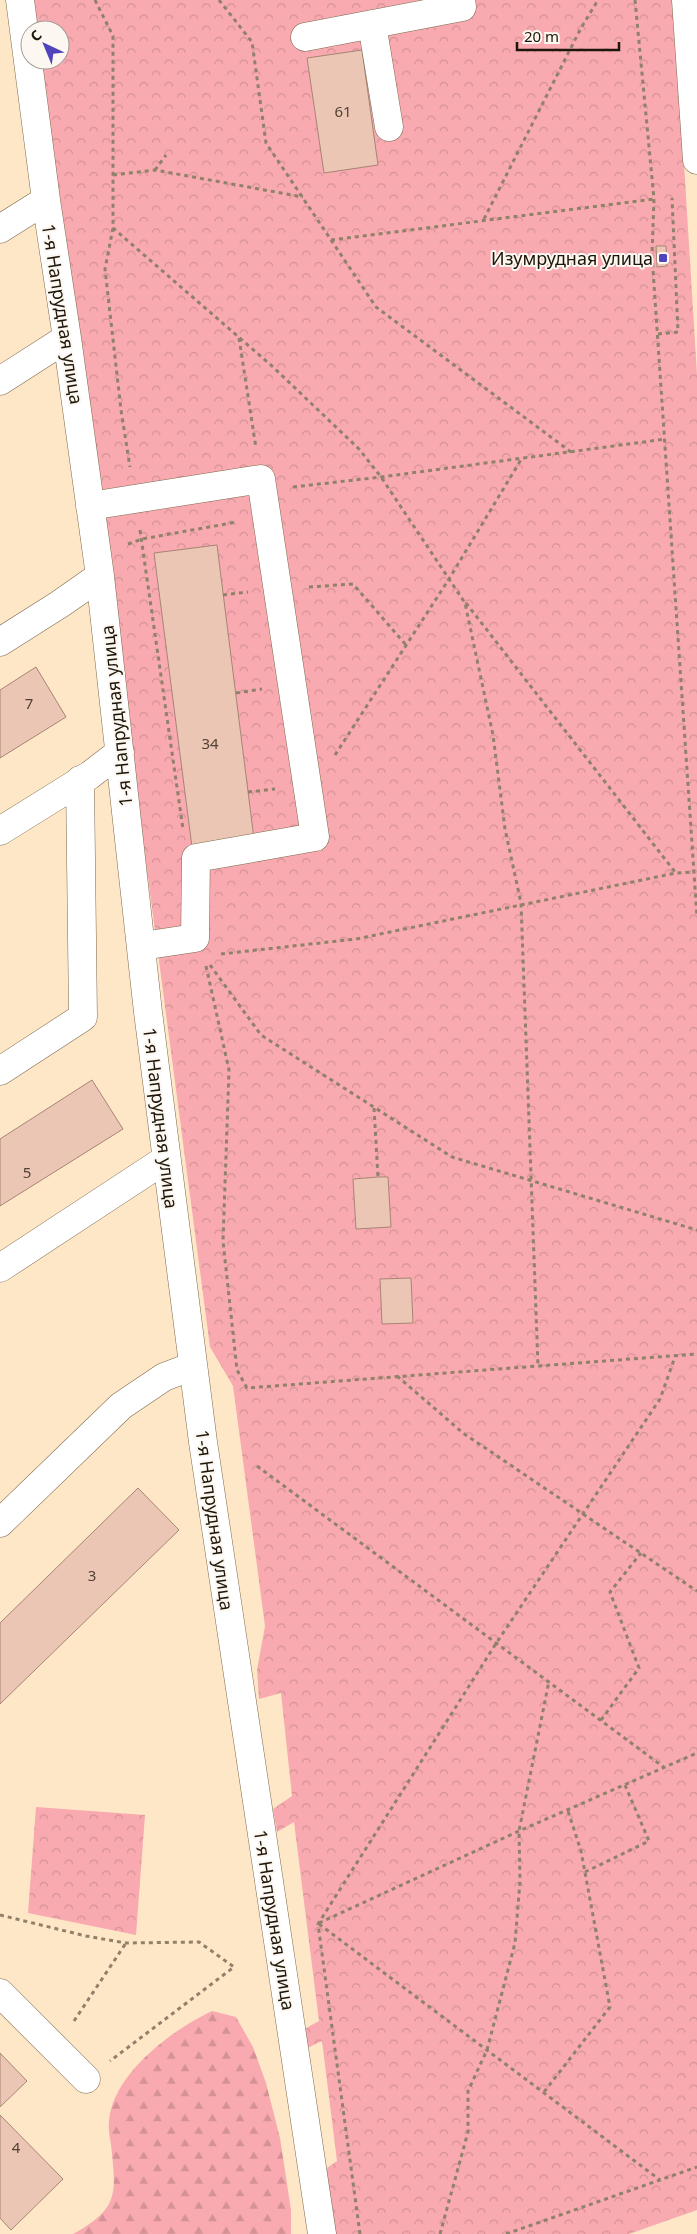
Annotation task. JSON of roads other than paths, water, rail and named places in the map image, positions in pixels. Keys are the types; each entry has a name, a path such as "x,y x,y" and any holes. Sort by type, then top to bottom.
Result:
{"street":[{"name":"1-я Напрудная улица","path":"20,0 46,200 98,566 166,1159 209,1487 322,2234"},
{"path":"305,37 462,7 462,0"},
{"path":"686,0 697,160"},
{"path":"372,24 389,127"},
{"path":"0,229 46,200"},
{"path":"0,381 67,338"},
{"path":"90,506 262,484 315,837 196,858 195,938 142,946"},
{"path":"0,642 60,604 98,566"},
{"path":"0,831 120,752"},
{"path":"0,1071 83,1017 80,780"},
{"path":"0,1268 166,1159"},
{"path":"0,1523 120,1406 164,1377 193,1366"},
{"path":"0,1993 86,2079"}],"place":[{"name":"Изумрудная улица","path":"663,258"}]}
